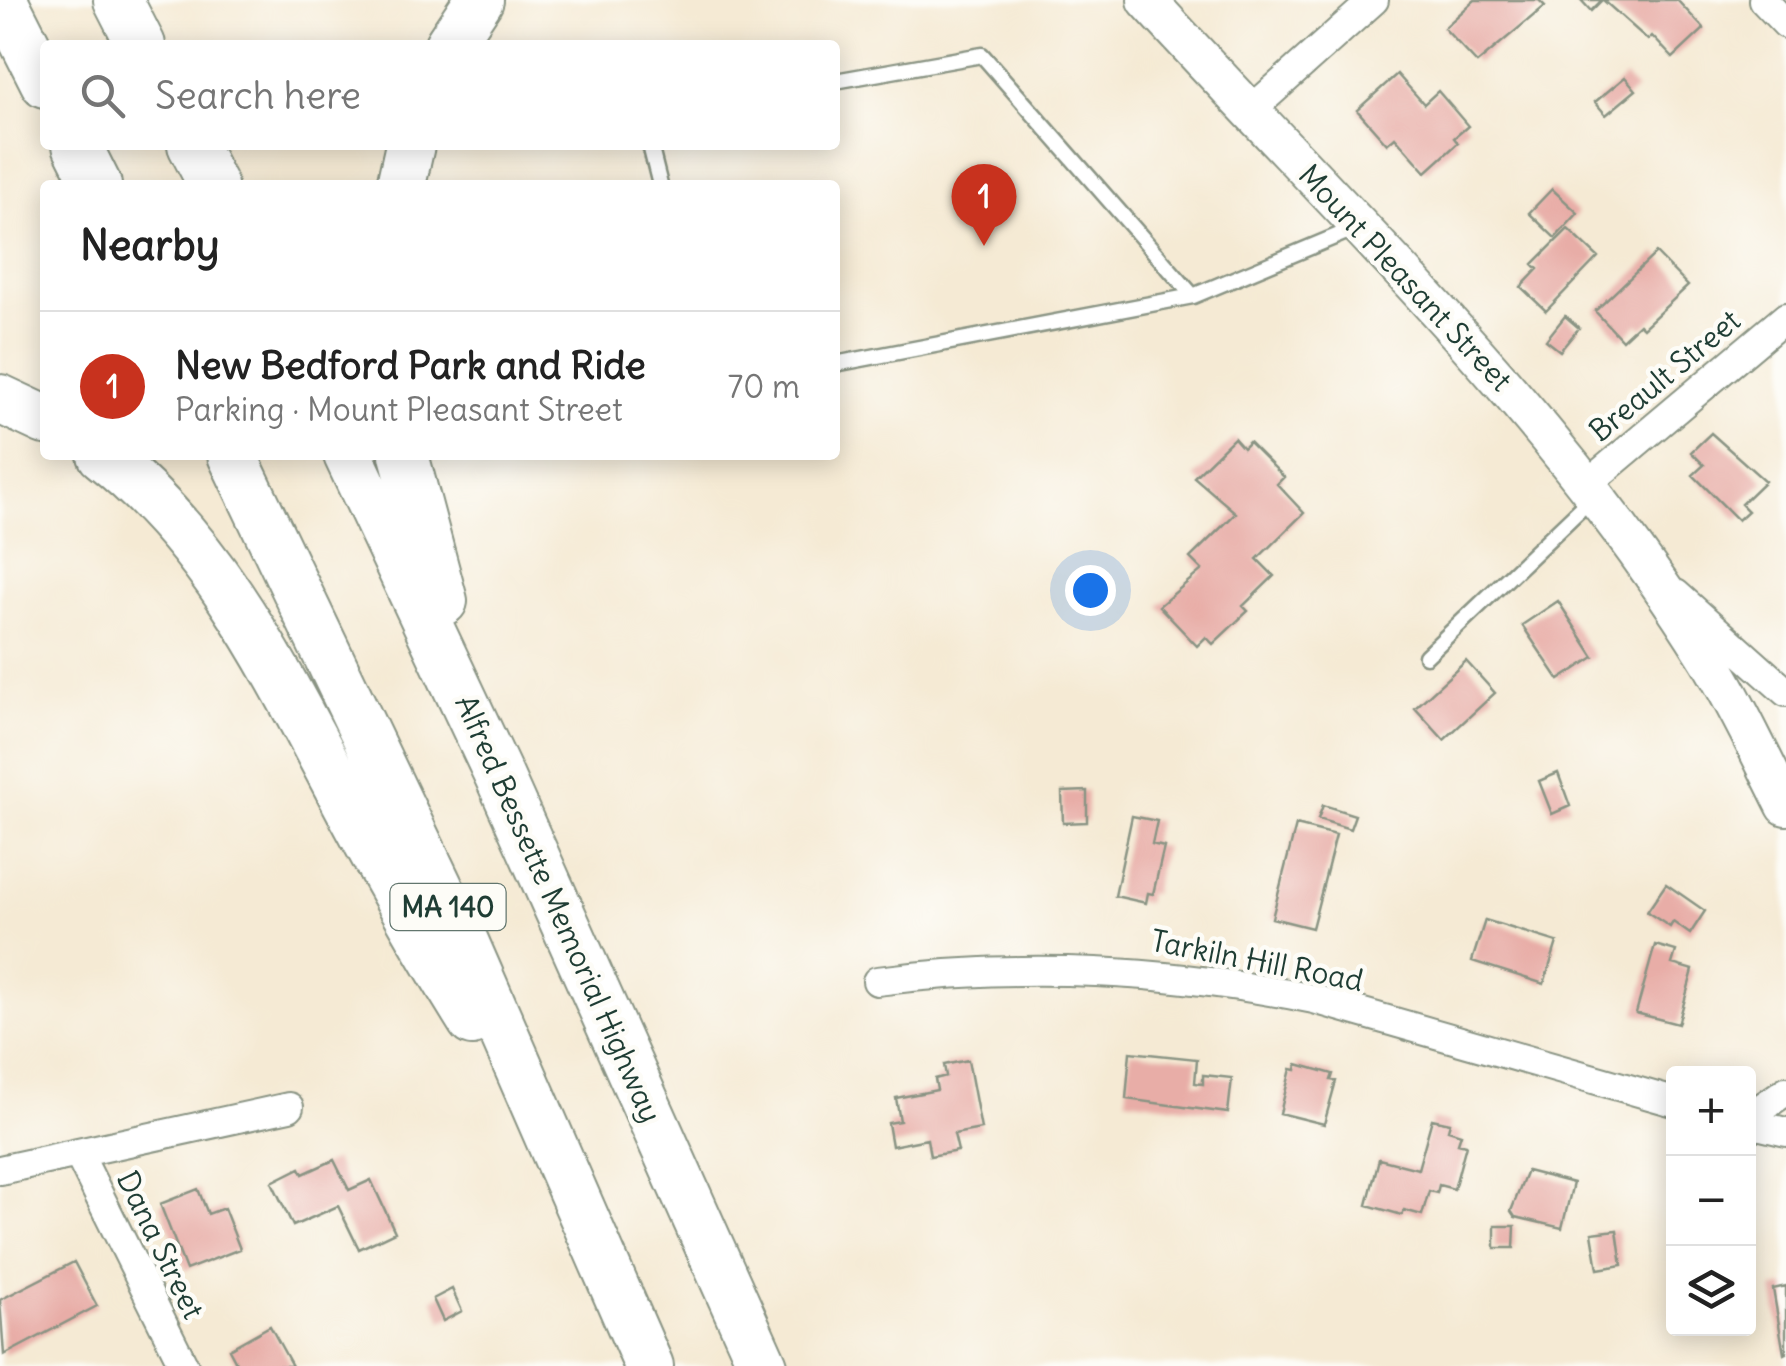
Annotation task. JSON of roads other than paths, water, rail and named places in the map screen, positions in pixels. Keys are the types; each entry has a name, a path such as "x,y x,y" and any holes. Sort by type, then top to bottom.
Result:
{"highway":[{"path":"3,0 40,72"},
{"path":"118,0 138,40"},
{"path":"452,40 478,0"},
{"path":"80,150 94,180"},
{"path":"195,150 210,180"},
{"path":"401,180 409,150"},
{"path":"0,398 40,418"},
{"path":"108,460 135,482 192,542 248,622 417,930 562,1162"},
{"name":"MA 140","path":"234,460 361,718 562,1162 649,1366"},
{"name":"Alfred Bessette Memorial Highway","path":"350,460 499,776 763,1366"},
{"path":"405,460 453,635 499,776"}],"main road":[{"name":"Mount Pleasant Street","path":"1146,0 1488,365 1589,491 1710,660 1786,806"}],"street":[{"path":"1250,112 1374,0"},
{"path":"1763,0 1786,24"},
{"name":"Breault Street","path":"1589,491 1786,317"},
{"name":"Mount Pleasant Street","path":"1648,570 1786,692"},
{"name":"Tarkiln Hill Road","path":"877,981 1040,967 1132,971 1254,987 1314,999 1666,1100"},
{"path":"1756,1114 1786,1091"},
{"path":"0,1170 289,1108"},
{"path":"1756,1123 1786,1132"},
{"name":"Dana Street","path":"78,1153 184,1366"}],"lane":[{"path":"840,80 982,55 1193,296"},
{"path":"651,150 659,180"},
{"path":"840,363 1193,296 1361,226"},
{"path":"1426,656 1589,491"}],"place":[{"name":"New Bedford Park and Ride","path":"984,246"}]}
